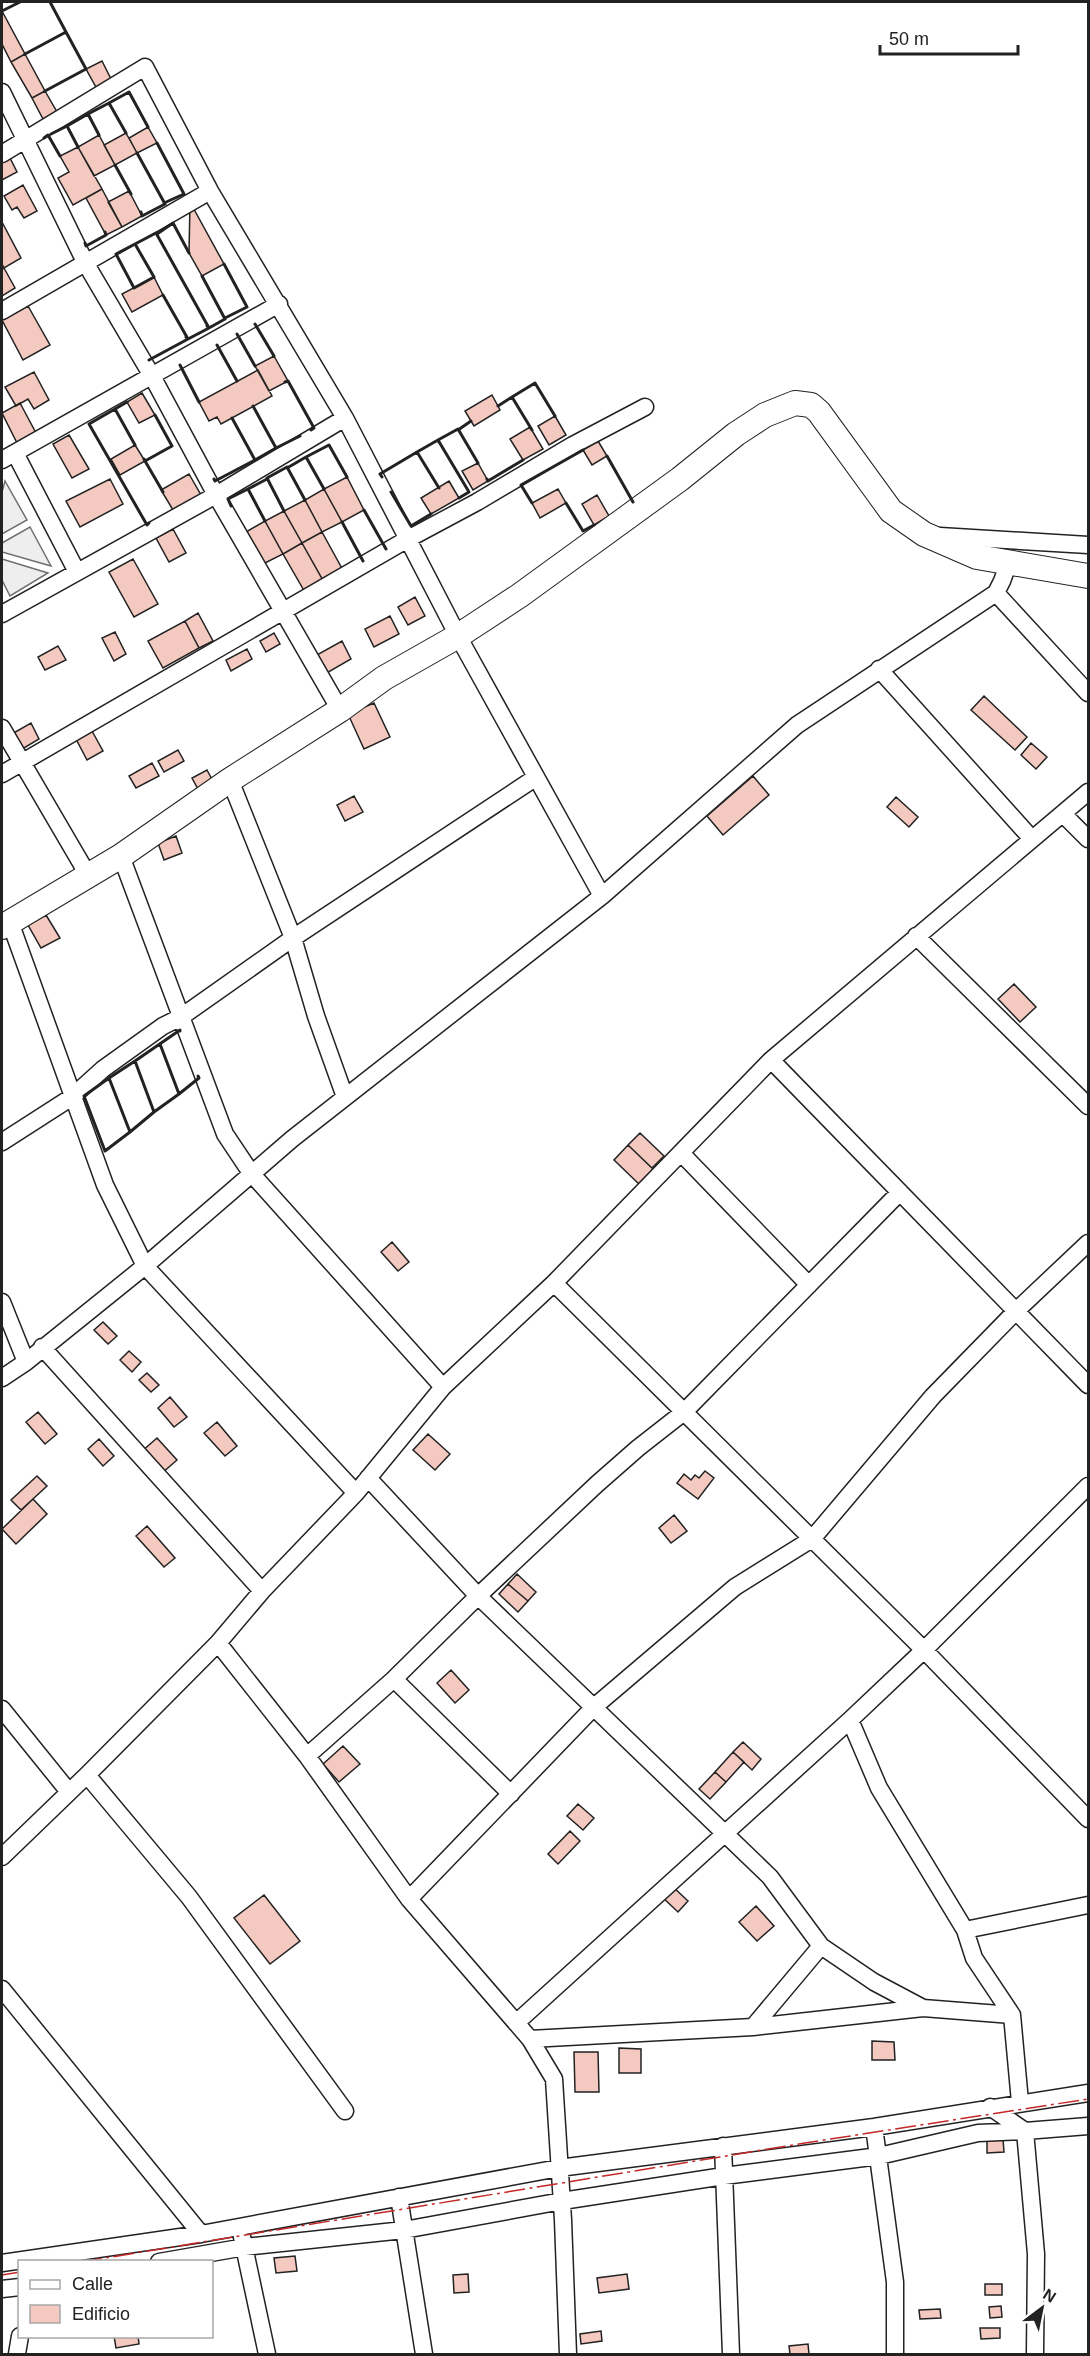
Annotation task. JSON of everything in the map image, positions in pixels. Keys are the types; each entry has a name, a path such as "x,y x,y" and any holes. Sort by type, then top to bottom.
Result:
{"street":[{"path":"2,154 145,67 210,191 345,418 406,540 602,896"},
{"path":"2,92 86,264 152,376 216,495 340,710"},
{"path":"2,311 210,191"},
{"path":"77,572 8,456 279,304"},
{"path":"356,1493 146,1266 105,1185 6,925 121,856 230,780 340,710 384,678 458,636 569,560 680,479 735,434 765,415 795,402 811,405 819,412 891,511 924,534 977,557 1089,576"},
{"path":"2,774 600,429 645,407"},
{"path":"2,614 216,495 345,418"},
{"path":"924,534 1089,544"},
{"path":"2,1378 26,1362 146,1266 251,1173 345,1097 602,896 797,724 996,592 1009,562"},
{"path":"996,592 1089,693"},
{"path":"879,669 1032,839"},
{"path":"2,728 88,875"},
{"path":"2,1142 72,1097 103,1069 163,1026 182,1017 293,938 535,778"},
{"path":"230,780 293,938 316,1016 345,1097"},
{"path":"2,1857 218,1643 262,1591 356,1493 443,1386 554,1283 771,1060 1089,792"},
{"path":"1063,814 1089,839"},
{"path":"121,856 225,1134 251,1173 443,1386"},
{"path":"916,936 1089,1106"},
{"path":"771,1060 1089,1385"},
{"path":"681,1153 809,1285"},
{"path":"307,1756 394,1679 478,1596 622,1462 684,1412 900,1192"},
{"path":"410,1899 594,1707 735,1587 812,1539 933,1396 1016,1311 1089,1243"},
{"path":"554,1283 924,1650 1089,1819"},
{"path":"2,1302 26,1362"},
{"path":"42,1347 262,1591"},
{"path":"368,1478 478,1596 770,1877 821,1946 874,1982 923,2008"},
{"path":"516,2023 850,1720 1089,1486"},
{"path":"218,1643 307,1756 410,1899 530,2038 554,2079 562,2201 568,2355"},
{"path":"394,1679 511,1794"},
{"path":"2,1709 69,1792"},
{"path":"850,1720 879,1788 965,1930 974,1959 1012,2015 1020,2102"},
{"path":"87,1775 189,1897 345,2111"},
{"path":"965,1930 1089,1905"},
{"path":"753,2027 821,1946"},
{"path":"2,1989 201,2234"},
{"path":"530,2038 753,2027 923,2008 1012,2015"},
{"path":"50,2260 134,2253 201,2234 559,2168 874,2127 1020,2102 1089,2093"},
{"path":"990,2107 1025,2131"},
{"path":"170,2260 245,2247 404,2230 562,2201 724,2176 879,2156 978,2133 1089,2126"},
{"path":"874,2127 895,2282 895,2355"},
{"path":"1025,2131 1036,2254 1035,2355"},
{"path":"723,2146 731,2355"},
{"path":"399,2196 424,2355"},
{"path":"240,2227 267,2355"},
{"path":"2,2264 18,2263"},
{"path":"2,2289 18,2287"},
{"path":"17,2355 20,2338"}],"shaded area":[{"path":"5,481 27,520 2,534 2,492"},
{"path":"30,527 51,566 2,552 2,543"},
{"path":"2,559 48,573 10,596 2,580"}],"building":[{"path":"2,11 25,54 11,62 2,44"},
{"path":"25,54 45,91 32,98 11,62"},
{"path":"102,61 112,81 97,89 86,69"},
{"path":"45,91 57,112 43,119 32,98"},
{"path":"148,127 157,143 137,153 129,138"},
{"path":"126,133 137,153 115,165 104,145"},
{"path":"99,135 115,165 94,176 78,147"},
{"path":"78,147 102,189 73,205 58,178 69,172 60,156"},
{"path":"9,156 17,172 2,180 2,159"},
{"path":"23,185 37,211 24,218 17,207 12,210 4,196"},
{"path":"102,189 122,227 106,235 86,198"},
{"path":"129,191 142,216 122,227 108,202"},
{"path":"190,202 224,264 202,276 189,253"},
{"path":"2,222 21,258 4,268 2,264"},
{"path":"4,268 15,288 2,296 2,269"},
{"path":"154,277 163,295 132,312 122,294"},
{"path":"28,306 50,345 23,360 2,320"},
{"path":"274,356 288,381 269,391 255,366"},
{"path":"258,370 272,396 221,424 217,417 209,421 199,402"},
{"path":"34,372 49,400 34,409 28,399 16,406 5,387"},
{"path":"142,393 155,415 139,423 127,402"},
{"path":"492,395 500,410 474,426 465,411"},
{"path":"20,403 36,433 17,443 2,413"},
{"path":"555,416 566,435 549,445 538,426"},
{"path":"530,427 543,449 523,460 510,439"},
{"path":"69,435 89,469 72,478 53,444"},
{"path":"598,441 607,456 592,465 583,450"},
{"path":"135,445 145,461 120,475 111,459"},
{"path":"478,463 488,481 473,490 462,471"},
{"path":"189,474 201,495 173,510 161,490"},
{"path":"347,477 364,510 342,522 324,489"},
{"path":"110,479 123,504 80,527 66,501"},
{"path":"449,481 459,498 431,514 421,498"},
{"path":"324,489 342,522 322,532 305,500"},
{"path":"558,489 566,503 540,518 532,503"},
{"path":"597,495 609,516 594,525 582,504"},
{"path":"305,500 322,532 302,543 284,511"},
{"path":"284,511 302,543 283,554 265,521"},
{"path":"265,521 283,554 263,564 246,532"},
{"path":"173,529 186,553 169,562 156,538"},
{"path":"322,532 345,574 325,584 302,543"},
{"path":"302,543 325,584 306,594 283,554"},
{"path":"133,559 158,604 134,617 109,572"},
{"path":"415,597 425,616 408,625 398,607"},
{"path":"198,613 213,641 199,648 185,621"},
{"path":"390,616 399,634 374,647 365,629"},
{"path":"185,621 199,648 163,668 148,641"},
{"path":"115,632 126,654 114,661 102,638"},
{"path":"274,633 280,644 266,652 260,641"},
{"path":"342,641 351,659 325,674 315,656"},
{"path":"58,646 66,660 45,670 38,657"},
{"path":"247,649 252,659 231,671 226,660"},
{"path":"984,696 1027,737 1015,750 971,710"},
{"path":"374,703 390,737 364,749 348,714"},
{"path":"31,723 39,739 19,751 10,735"},
{"path":"92,731 103,751 87,760 76,739"},
{"path":"1031,743 1047,757 1036,769 1021,755"},
{"path":"178,750 184,761 164,772 158,761"},
{"path":"152,763 159,776 136,788 129,776"},
{"path":"207,770 214,783 199,791 192,778"},
{"path":"753,776 769,795 723,835 707,816"},
{"path":"354,796 363,812 345,821 337,805"},
{"path":"896,797 918,817 909,827 887,807"},
{"path":"176,836 182,853 164,860 158,843"},
{"path":"46,915 60,938 41,948 28,925"},
{"path":"1014,984 1036,1007 1020,1022 998,999"},
{"path":"640,1133 664,1156 652,1168 628,1145"},
{"path":"628,1145 655,1171 641,1186 614,1160"},
{"path":"392,1242 409,1262 398,1271 381,1252"},
{"path":"103,1322 117,1336 108,1344 94,1330"},
{"path":"129,1351 141,1362 132,1372 120,1360"},
{"path":"147,1373 159,1385 151,1392 139,1380"},
{"path":"170,1397 187,1417 174,1427 158,1408"},
{"path":"38,1412 57,1434 45,1444 26,1422"},
{"path":"217,1422 237,1446 225,1456 204,1433"},
{"path":"428,1434 450,1454 435,1470 413,1450"},
{"path":"157,1438 177,1460 161,1474 141,1452"},
{"path":"99,1439 114,1456 103,1466 88,1449"},
{"path":"705,1471 714,1478 698,1499 677,1483 684,1474 691,1480 695,1475 699,1478"},
{"path":"37,1476 47,1486 21,1510 11,1500"},
{"path":"33,1499 47,1514 16,1544 2,1529"},
{"path":"674,1515 687,1531 671,1543 659,1528"},
{"path":"147,1526 175,1558 164,1567 136,1536"},
{"path":"517,1574 536,1592 528,1601 508,1584"},
{"path":"508,1584 528,1601 518,1612 499,1594"},
{"path":"451,1670 469,1690 455,1703 437,1683"},
{"path":"743,1742 761,1759 752,1770 733,1752"},
{"path":"343,1746 360,1764 339,1782 323,1764"},
{"path":"733,1752 744,1762 726,1782 715,1772"},
{"path":"715,1772 726,1782 710,1799 699,1789"},
{"path":"578,1804 594,1818 583,1830 567,1816"},
{"path":"570,1831 580,1841 558,1864 548,1854"},
{"path":"671,1885 688,1901 678,1912 661,1896"},
{"path":"264,1895 300,1941 270,1964 234,1918"},
{"path":"756,1906 774,1926 757,1941 739,1922"},
{"path":"872,2041 894,2042 895,2060 872,2060"},
{"path":"619,2048 641,2049 641,2073 619,2073"},
{"path":"574,2052 598,2052 599,2092 575,2092"},
{"path":"1003,2139 1004,2152 987,2153 987,2140"},
{"path":"295,2256 297,2271 276,2273 274,2258"},
{"path":"468,2274 469,2292 454,2293 453,2275"},
{"path":"627,2274 629,2289 599,2293 597,2278"},
{"path":"985,2284 1002,2284 1002,2295 985,2295"},
{"path":"1001,2306 1002,2317 990,2318 989,2307"},
{"path":"940,2309 941,2318 920,2319 919,2310"},
{"path":"980,2328 1000,2328 1000,2338 981,2339"},
{"path":"601,2331 602,2341 581,2344 580,2334"},
{"path":"114,2338 138,2338 139,2344 116,2348"},
{"path":"808,2344 809,2354 790,2354 789,2346"}],"wall":[{"path":"2,11 20,2"},
{"path":"50,2 65,33"},
{"path":"25,54 66,32 86,69 45,91"},
{"path":"126,133 109,103 129,92 148,127"},
{"path":"99,135 88,114 109,103 110,105"},
{"path":"78,147 67,126 88,114"},
{"path":"51,134 67,126"},
{"path":"44,138 48,135 60,156"},
{"path":"157,143 184,194 164,203"},
{"path":"137,153 165,204 142,216 141,212"},
{"path":"115,165 131,194"},
{"path":"157,234 173,223 189,253"},
{"path":"85,243 86,246 106,235 105,232"},
{"path":"154,277 135,244 156,233 209,328 188,339 163,295"},
{"path":"135,244 154,277 134,288 116,254 135,244"},
{"path":"224,264 247,307 225,318"},
{"path":"202,276 225,319 209,328 207,326"},
{"path":"255,324 274,356"},
{"path":"237,334 255,366"},
{"path":"149,360 188,339 186,337"},
{"path":"217,345 237,381"},
{"path":"180,365 199,402"},
{"path":"285,382 288,381 314,428 311,430"},
{"path":"532,430 512,397 535,383 555,416"},
{"path":"498,406 512,397"},
{"path":"115,409 127,402"},
{"path":"253,406 276,448 300,436"},
{"path":"135,445 115,409 89,424 147,525 149,523"},
{"path":"144,459 145,461 172,446 155,415"},
{"path":"232,418 255,460 276,448 275,446"},
{"path":"458,430 471,421"},
{"path":"439,442 438,440 458,429 478,463"},
{"path":"439,488 417,452 438,440 469,492 459,498"},
{"path":"324,489 306,457 329,445 347,477"},
{"path":"532,503 521,485 583,450"},
{"path":"382,477 380,474 417,452"},
{"path":"607,456 633,502"},
{"path":"287,468 306,457"},
{"path":"214,479 215,481 255,460"},
{"path":"487,479 488,481 523,460"},
{"path":"145,461 163,492"},
{"path":"284,511 267,478 287,467 305,500"},
{"path":"265,521 248,489 267,479"},
{"path":"231,506 228,499 248,489"},
{"path":"391,492 411,526 431,514"},
{"path":"566,503 583,531 594,525"},
{"path":"364,510 386,549"},
{"path":"342,522 363,561"},
{"path":"160,1044 179,1094 154,1112 135,1061 180,1030 180,1031"},
{"path":"160,1044 179,1094 199,1078 198,1076"},
{"path":"135,1061 154,1112 130,1132 109,1078 135,1061"},
{"path":"109,1078 130,1132 105,1151 84,1096 109,1078"}],"power":[{"path":"93,2260 1088,2099"},
{"path":"2,2275 18,2272"}]}
